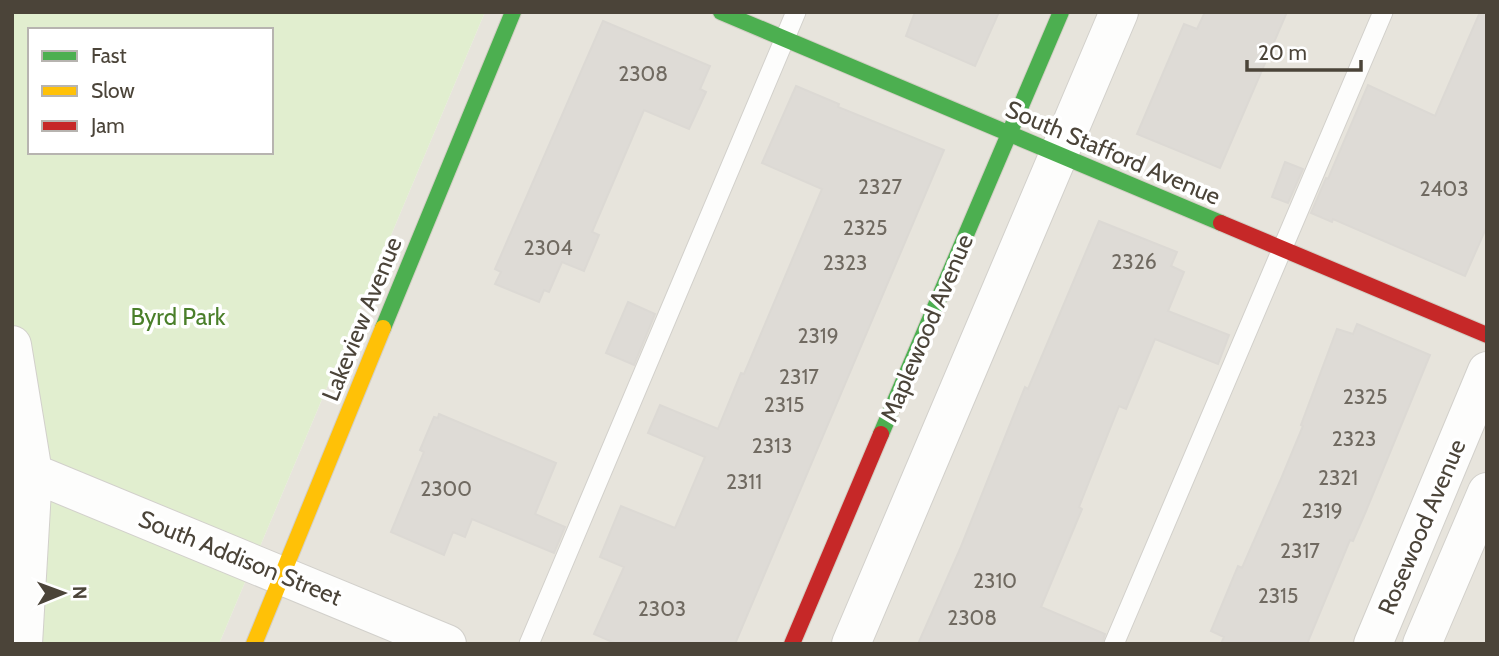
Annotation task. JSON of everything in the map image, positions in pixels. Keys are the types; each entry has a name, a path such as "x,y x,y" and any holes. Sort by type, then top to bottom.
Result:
{"street":[{"name":"Lakeview Avenue","path":"254,644 513,12"},
{"name":"South Stafford Avenue","path":"721,12 1487,335"},
{"name":"Maplewood Avenue","path":"792,644 1061,12"},
{"path":"851,644 1119,12"},
{"path":"12,345 33,473 23,644"},
{"name":"Rosewood Avenue","path":"1373,644 1487,371"},
{"name":"South Addison Street","path":"33,473 447,644"},
{"name":"Rosewood Avenue","path":"1422,644 1487,492"}],"lane":[{"path":"529,644 796,12"},
{"path":"1114,644 1382,12"}],"shaded area":[{"path":"485,12 1487,12 1487,644 219,644"}],"green space":[{"name":"Byrd Park","path":"12,12 485,12 219,644 12,644"}],"building":[{"path":"915,12 999,12 975,66 906,36"},
{"path":"1205,12 1287,12 1220,168 1137,134 1184,24 1197,29"},
{"path":"1480,12 1487,12 1487,226 1465,276 1333,219 1332,222 1311,213 1368,85 1435,116"},
{"path":"603,21 710,66 700,89 706,92 689,129 644,110 592,232 599,235 584,271 562,262 549,292 544,290 539,302 495,284 501,272 495,269"},
{"path":"796,86 839,104 838,107 944,150 735,644 617,644 594,634 624,567 600,557 621,506 675,528 705,457 648,433 660,405 718,429 822,189 762,163"},
{"path":"1285,162 1303,169 1288,203 1272,197"},
{"path":"1099,221 1177,252 1171,266 1184,272 1168,311 1229,335 1218,364 1155,339 1126,409 1119,406 1079,507 1082,509 1041,607 1105,634 1102,644 918,644 960,549 1025,387 1028,389"},
{"path":"628,302 655,314 634,365 606,353"},
{"path":"1357,324 1430,355 1366,511 1353,541 1350,540 1307,644 1221,644 1224,637 1211,631 1238,566 1242,568 1281,479 1337,329 1353,334"},
{"path":"439,414 556,463 535,514 565,527 554,553 472,519 465,537 453,532 444,555 391,532 424,452 420,450 434,417 438,418"}],"traffic: fast":[{"path":"383,328 513,12"},
{"path":"721,12 1221,223"},
{"path":"881,434 1061,12"}],"traffic: slow":[{"path":"254,644 383,328"}],"traffic: jam":[{"path":"1221,223 1487,335"},
{"path":"792,644 881,434"}]}
